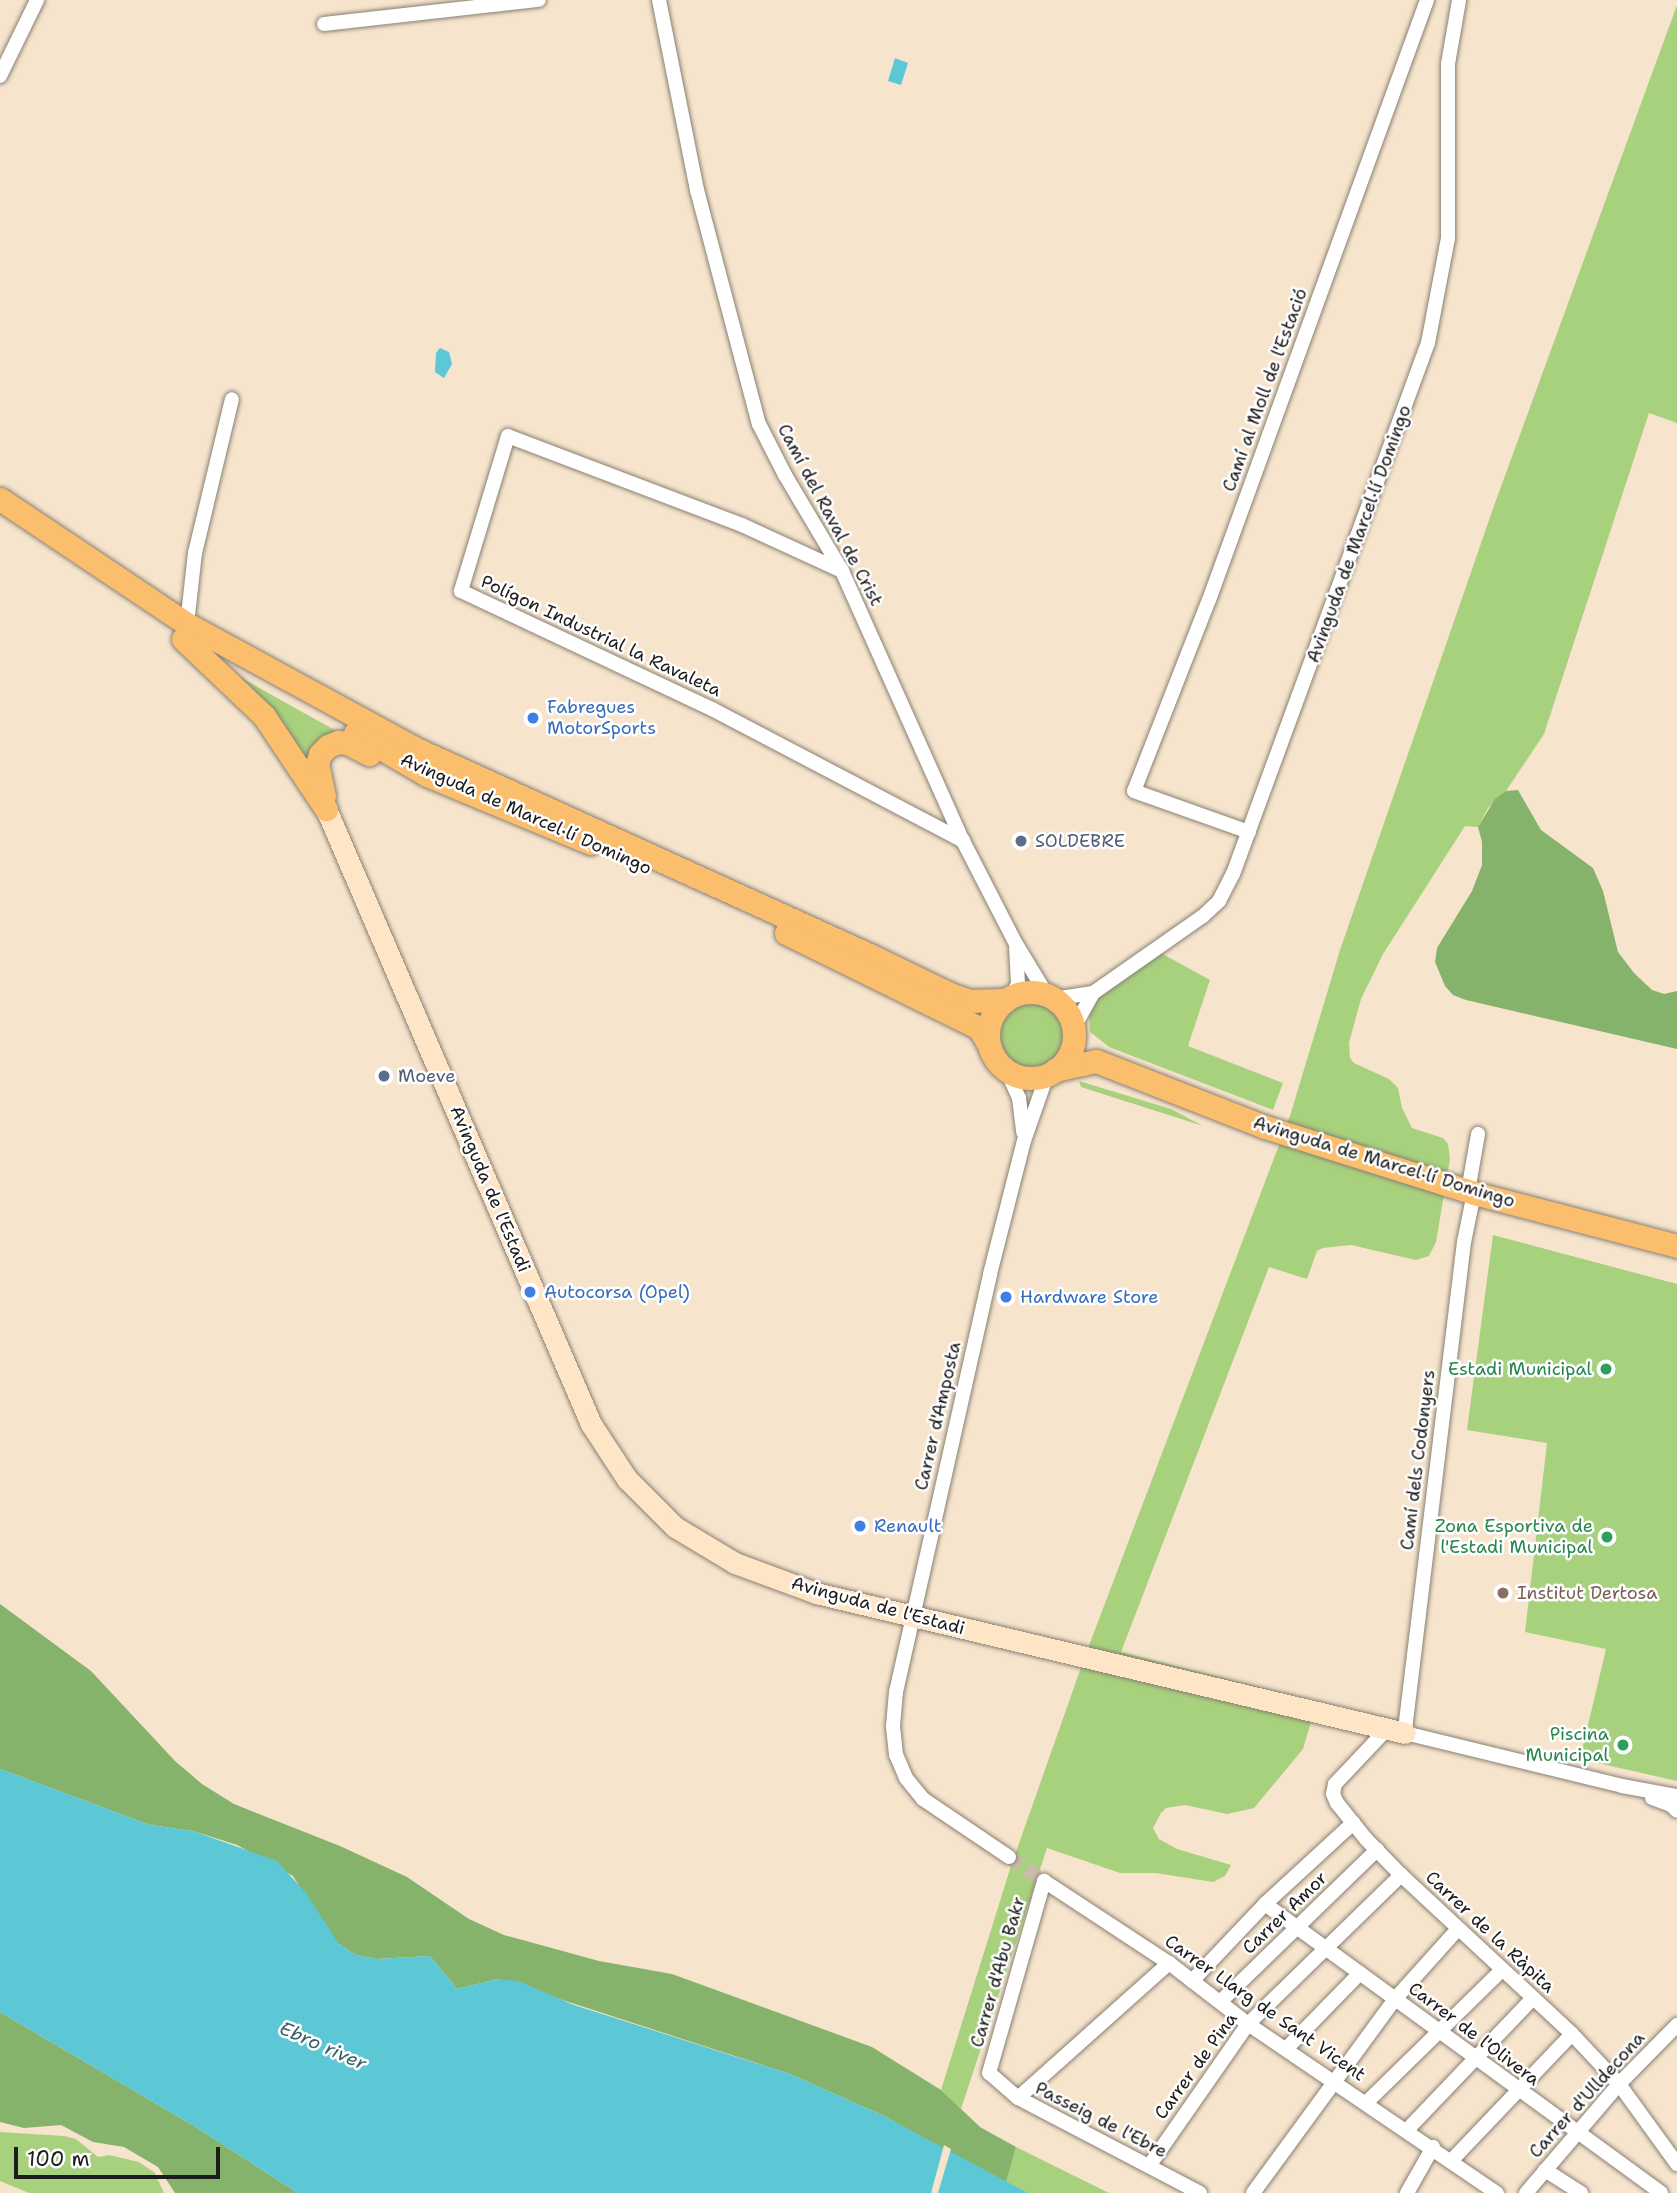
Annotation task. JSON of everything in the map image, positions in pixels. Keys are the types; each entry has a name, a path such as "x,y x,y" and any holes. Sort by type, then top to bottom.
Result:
{"main road":[{"path":"0,499 185,631 416,749 864,952 950,994 970,1001 1009,999 1029,992 1051,997 1063,1007 1073,1032 1065,1060 1051,1072"},
{"name":"Avinguda de Marcel·lí Domingo","path":"0,516 185,631 428,775 732,906 979,1028 989,1045"},
{"path":"185,631 264,716 326,809"},
{"path":"326,809 317,764 320,754 338,742 428,775"},
{"path":"1009,999 993,1015 989,1045 993,1056 1006,1069 1026,1077 1096,1061"},
{"name":"Avinguda de Marcel·lí Domingo","path":"1073,1032 1096,1061 1265,1127 1471,1192 1677,1246"}],"street":[{"path":"0,76 37,0"},
{"path":"324,24 539,0"},
{"name":"Camí del Raval de Crist","path":"659,0 697,190 759,424 785,475 842,571 963,841 1016,944 1051,997"},
{"name":"Camí al Moll de l'Estació","path":"1249,832 1134,791 1209,600 1427,0"},
{"name":"Avinguda de Marcel·lí Domingo","path":"1093,993 1203,916 1219,901 1249,832 1428,343 1448,238 1448,64 1459,0"},
{"path":"185,631 195,554 232,398"},
{"name":"Polígon Industrial la Ravaleta","path":"842,571 742,524 508,436 461,591 712,709 963,841"},
{"name":"Avinguda de l'Estadi","path":"326,809 591,1424 627,1479 675,1527 735,1563 816,1593 1622,1786 1677,1796"},
{"path":"1009,999 1018,984 1016,944"},
{"path":"1051,997 1093,993"},
{"path":"1073,1032 1093,993"},
{"path":"1006,1069 1019,1098 1024,1142"},
{"name":"Carrer d'Amposta","path":"1009,1857 923,1799 906,1779 897,1755 892,1726 913,1617 990,1274 1024,1142 1051,1072"},
{"name":"Camí dels Codonyers","path":"1396,1731 1478,1134"},
{"name":"Carrer de la Ràpita","path":"1396,1731 1335,1784 1333,1794 1353,1823 1401,1875 1572,2035 1619,2084 1677,2164"},
{"path":"1622,1786 1663,1801 1677,1811"},
{"path":"1192,1981 1265,1904 1353,1823"},
{"name":"Carrer Amor","path":"1220,2002 1377,1850"},
{"name":"Carrer de Pina","path":"1149,2166 1248,2024 1401,1875"},
{"name":"Carrer Llarg de Sant Vicent","path":"1044,1881 1169,1963 1248,2024 1336,2080 1497,2193"},
{"name":"Carrer d'Abu Bakr","path":"989,2073 1044,1881"},
{"name":"Carrer de l'Olivera","path":"1265,1904 1661,2193"},
{"path":"1254,2193 1395,1999 1457,1930"},
{"path":"1018,2098 1169,1963"},
{"path":"1367,2102 1501,1971"},
{"path":"1286,2049 1360,1973"},
{"path":"1407,2130 1532,1998"},
{"name":"Carrer d'Ulldecona","path":"1527,2193 1619,2084 1677,2025"},
{"path":"1451,2161 1517,2089 1572,2035"},
{"name":"Passeig de l'Ebre","path":"989,2073 1018,2098 1200,2193"},
{"path":"1407,2193 1433,2147"},
{"path":"1545,2170 1581,2193"}],"green space":[{"path":"1677,5 1677,423 1649,413 1544,734 1506,791 1488,808 1478,827 1465,826 1383,954 1361,999 1349,1043 1350,1058 1354,1063 1389,1079 1398,1088 1402,1108 1412,1128 1443,1138 1448,1144 1450,1159 1436,1242 1429,1256 1416,1260 1351,1245 1323,1248 1317,1251 1307,1279 1269,1267 1121,1652 1317,1702 1303,1749 1254,1808 1227,1814 1185,1805 1166,1808 1161,1813 1153,1828 1159,1839 1177,1849 1231,1865 1225,1876 1213,1882 1156,1873 1120,1873 1047,1848 961,2109 941,2090 1010,1869 1085,1656 1290,1116 1340,950 1495,503"},
{"path":"222,667 347,737 332,738 317,788"},
{"path":"1518,790 1541,830 1593,868 1603,891 1618,952 1634,973 1652,990 1664,994 1677,991 1677,1049 1466,1000 1453,995 1445,986 1435,962 1437,948 1472,891 1482,865 1482,842 1478,827 1495,799 1506,791"},
{"path":"1159,952 1210,980 1188,1046 1283,1083 1273,1110 1109,1047 1090,1032 1089,1012 1097,998"},
{"path":"1031,1004 1054,1013 1063,1036 1054,1059 1031,1068 1008,1059 999,1036 1008,1013"},
{"path":"1079,1081 1171,1109 1203,1126 1081,1087"},
{"name":"Zona Esportiva de l'Estadi Municipal","path":"1493,1235 1677,1284 1677,1781 1580,1759 1606,1649 1525,1632 1547,1443 1467,1430"},
{"path":"0,1604 91,1671 175,1761 202,1784 234,1804 340,1846 407,1877 469,1919 504,1935 599,1961 672,1974 872,2047 941,2090 980,2127 1016,2147 1006,2183 884,2116 790,2074 498,1979 457,1989 430,1956 376,1959 356,1955 339,1944 326,1929 293,1876 237,1845 193,1831 150,1825 0,1769"},
{"path":"0,2012 194,2126 298,2193 175,2193 158,2167 124,2147 93,2142 61,2125 24,2128 0,2122"},
{"path":"0,2132 64,2136 76,2139 98,2157 109,2155 139,2162 155,2173 164,2193 29,2193 0,2181"},
{"path":"1016,2147 1109,2193 1028,2193 1006,2183"}],"water":[{"path":"895,58 908,63 901,85 888,81"},
{"path":"440,348 449,352 452,364 444,378 435,372 436,353"},
{"name":"Ebro river","path":"0,1769 150,1825 193,1831 277,1861 306,1893 339,1944 356,1955 376,1959 430,1956 457,1989 498,1979 518,1981 574,2005 790,2074 884,2116 1028,2193 298,2193 194,2126 0,2012"}],"pier":[{"path":"944,2145 951,2149 938,2193 931,2193"}],"tunnel":[{"path":"1009,1857 1044,1881"}],"place":[{"name":"Fabregues MotorSports","path":"533,718"},
{"name":"SOLDEBRE","path":"1021,841"},
{"name":"Moeve","path":"384,1076"},
{"name":"Autocorsa (Opel)","path":"530,1292"},
{"name":"Hardware Store","path":"1006,1297"},
{"name":"Estadi Municipal","path":"1606,1369"},
{"name":"Renault","path":"860,1526"},
{"name":"Zona Esportiva de l'Estadi Municipal","path":"1607,1537"},
{"name":"Institut Dertosa","path":"1503,1593"},
{"name":"Piscina Municipal","path":"1623,1745"}]}
